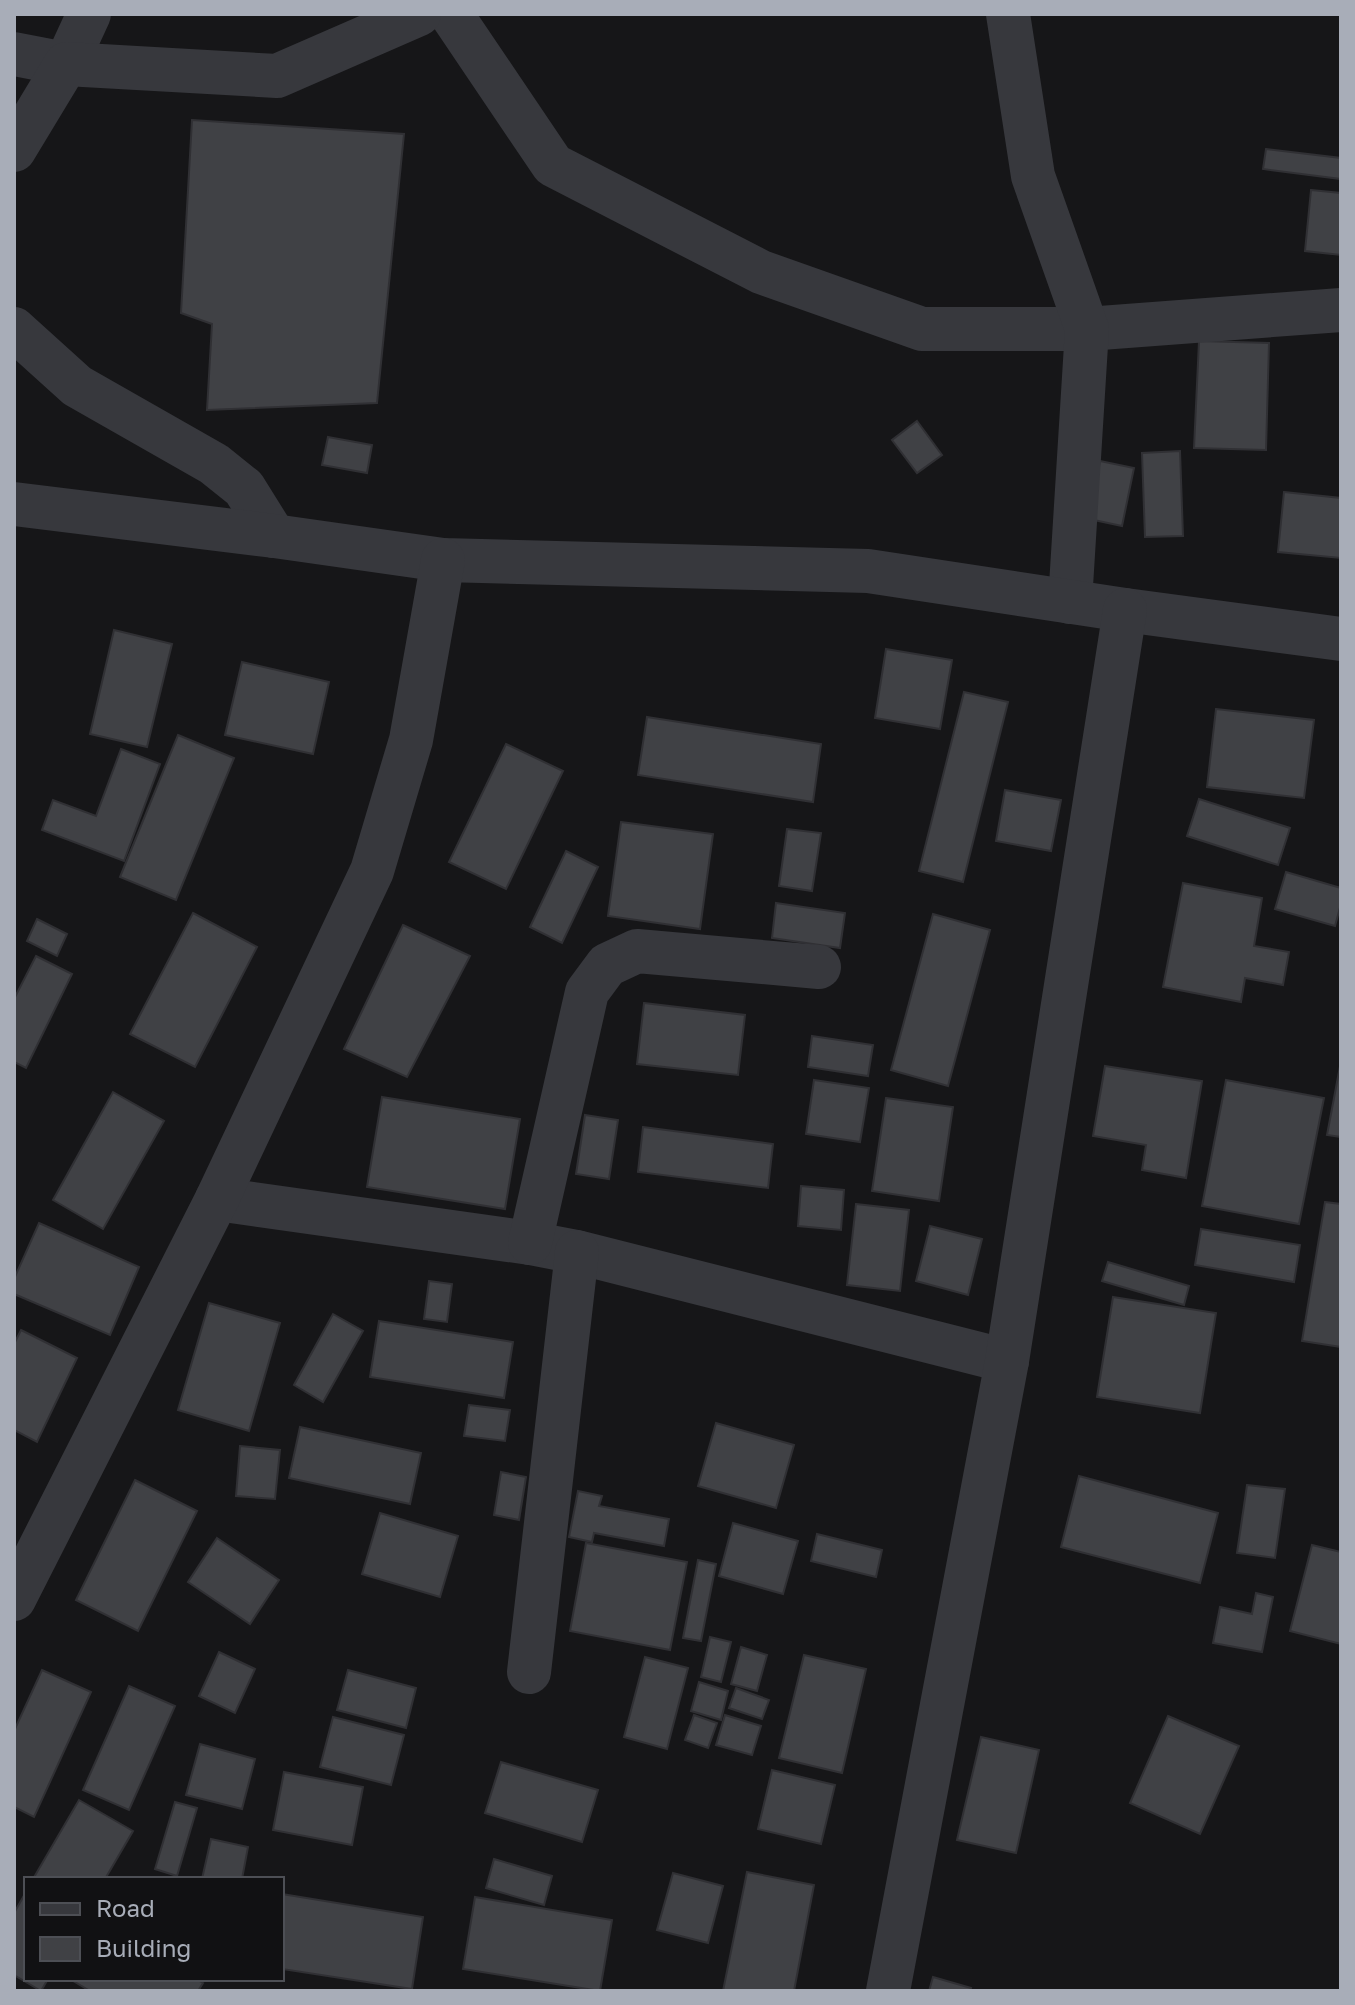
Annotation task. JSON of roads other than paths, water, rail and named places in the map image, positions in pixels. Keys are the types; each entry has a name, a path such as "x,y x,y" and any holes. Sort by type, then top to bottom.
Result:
{"street":[{"path":"14,150 66,64 89,14"},
{"path":"14,54 66,64 277,76 419,14"},
{"path":"451,14 553,165 761,272 922,329 1087,329 1341,310"},
{"path":"1008,14 1033,176 1087,329 1070,602"},
{"path":"14,329 77,386 214,464 244,488 274,536"},
{"path":"14,504 443,560 868,571 1341,639"},
{"path":"14,1599 217,1199 372,871 411,740 443,560"},
{"path":"888,1991 1007,1361 1125,610"},
{"path":"530,1243 587,992 607,965 637,951 819,967"},
{"path":"217,1199 577,1252 1007,1361"},
{"path":"529,1672 577,1252"}]}
